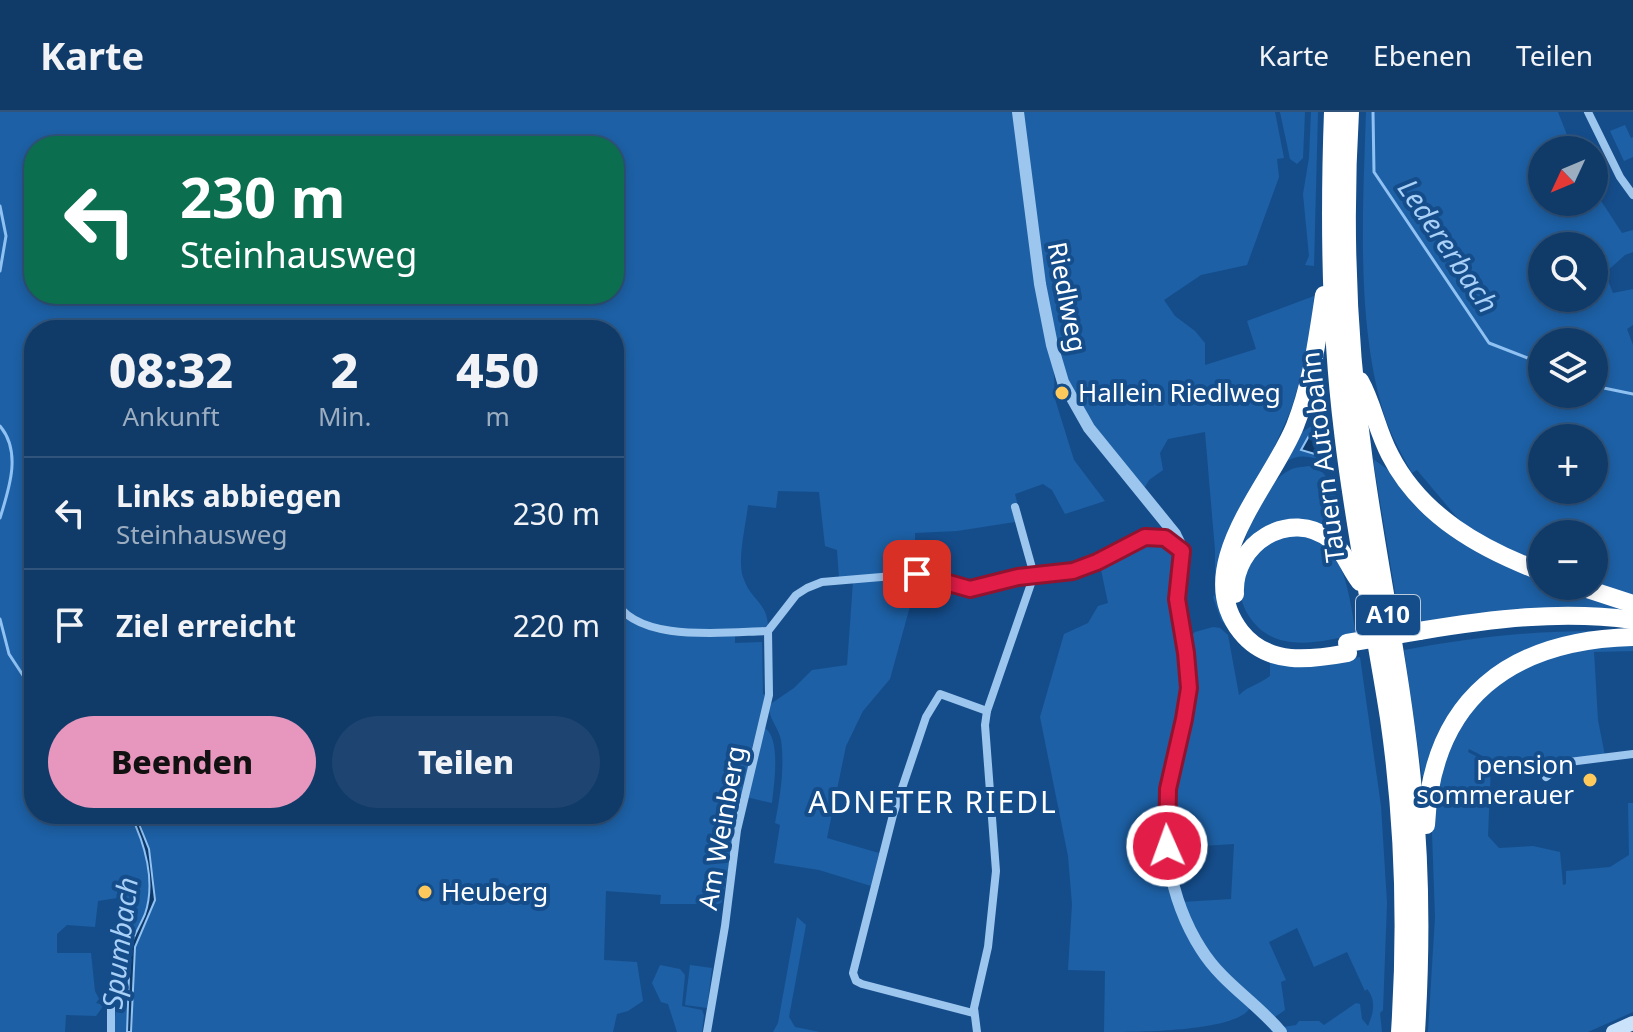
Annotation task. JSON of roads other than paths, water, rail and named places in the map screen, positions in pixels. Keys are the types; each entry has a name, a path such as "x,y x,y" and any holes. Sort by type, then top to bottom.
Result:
{"highway":[{"name":"Tauern Autobahn","path":"1333,112 1332,278 1343,430 1366,590 1389,719 1403,863 1404,952 1400,1032"},
{"name":"Tauern Autobahn","path":"1350,112 1349,284 1353,368 1364,461 1406,729 1419,863 1421,926 1416,1032"},
{"path":"1332,278 1324,294 1313,369 1304,400 1286,445 1236,534 1226,561 1224,588 1228,609 1247,639 1274,656 1298,659 1543,615 1605,616 1633,620"},
{"path":"1353,368 1368,395 1389,454 1416,494 1471,539 1528,565"},
{"path":"1347,648 1305,649 1264,640 1253,631 1241,613 1235,590 1238,567 1262,538 1285,528 1306,529 1319,533 1339,548 1366,590"},
{"path":"1608,596 1633,604"},
{"path":"1420,636 1539,626 1633,628"},
{"path":"1419,863 1437,755 1454,720 1468,702 1494,678 1528,658 1598,638 1633,637"}],"main road":[{"path":"1613,1032 1633,1023"}],"street":[{"name":"Riedlweg","path":"1018,112 1040,284 1063,382 1089,428 1175,534 1182,551"},
{"path":"1588,112 1620,177 1633,195"},
{"path":"977,1032 973,1013 988,947 996,871 985,725 987,711 1034,575 1015,507"},
{"path":"624,613 656,628 689,632 768,631 796,595 822,582 917,574 970,589 1034,575 1073,571 1145,537 1165,538 1182,551 1177,599 1189,688 1168,789 1166,825 1172,879 1183,914 1203,953 1223,978 1261,1009 1281,1032"},
{"name":"Am Weinberg","path":"707,1032 737,830 769,695 768,631"},
{"path":"973,1013 862,984 853,973 893,815 926,717 940,694 987,711"},
{"path":"1546,777 1569,762 1633,754"},
{"path":"111,1001 111,1032"}],"waterway":[{"name":"Ledererbach","path":"1373,112 1374,172 1489,343 1528,358"},
{"name":"Spumbach","path":"0,206 6,236 0,271"},
{"name":"Ledererbach","path":"1608,389 1633,394"},
{"name":"Spumbach","path":"0,426 7,436 12,459 10,483 0,518"},
{"name":"Spumbach","path":"0,619 9,654 24,677"}],"place":[{"name":"Hallein Riedlweg","path":"1062,393"},
{"name":"pension sommerauer","path":"1590,780"},
{"name":"Heuberg","path":"425,892"}],"district":[{"name":"ADNETER RIEDL","path":"933,803"}]}
